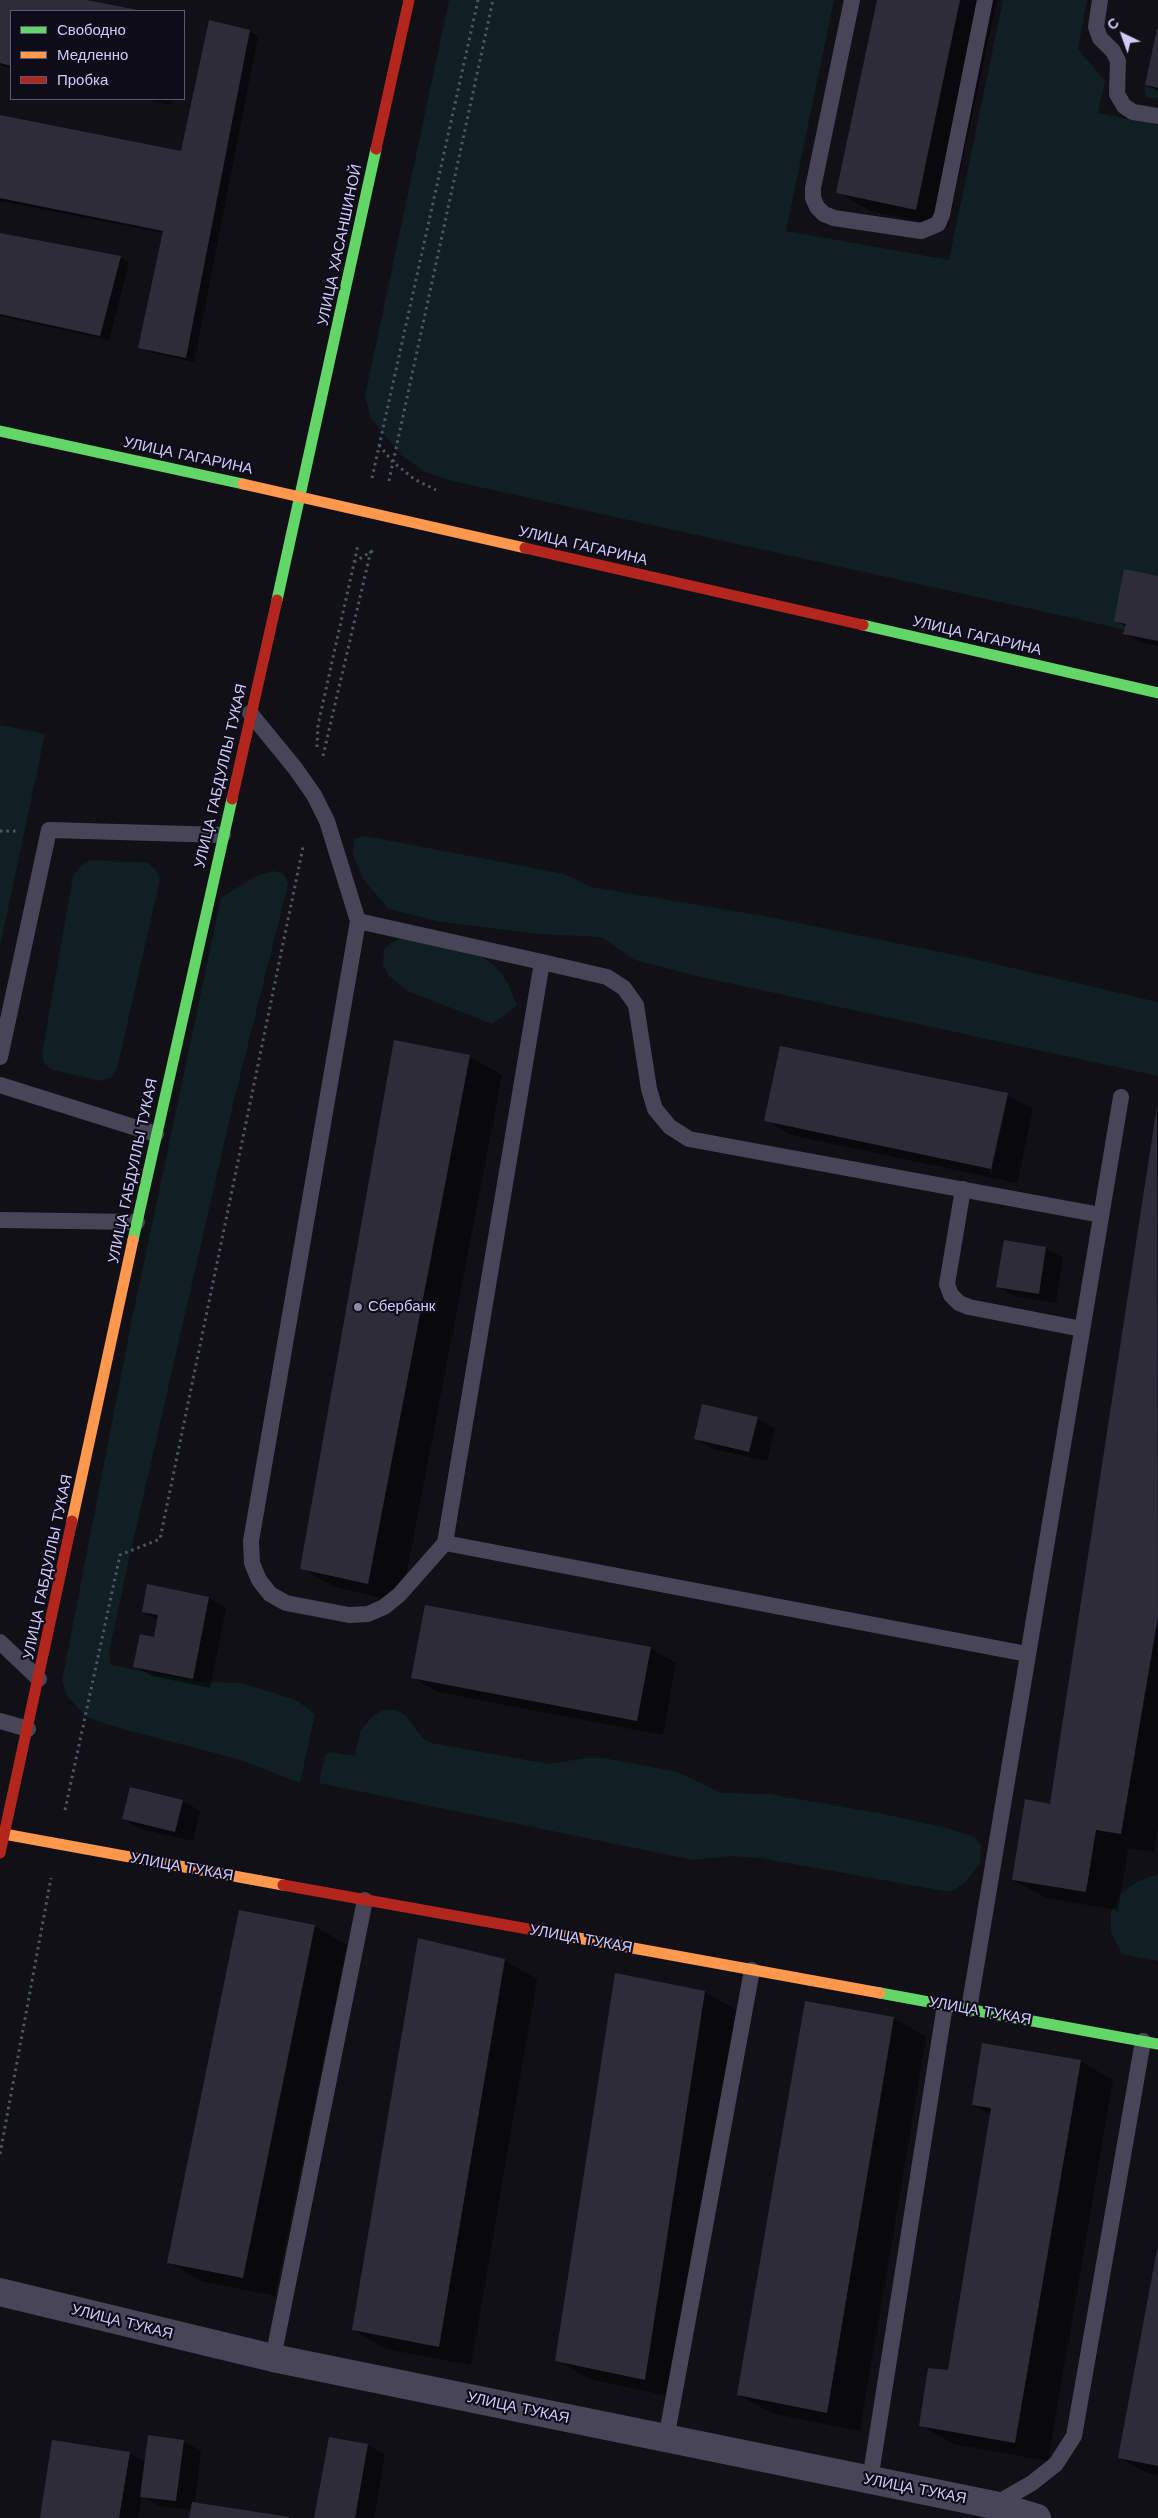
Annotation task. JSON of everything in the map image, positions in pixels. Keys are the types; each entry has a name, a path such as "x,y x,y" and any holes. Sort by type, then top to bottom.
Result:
{"street":[{"name":"УЛИЦА ХАСАНШИНОЙ","path":"300,496 409,0"},
{"name":"УЛИЦА ГАГАРИНА","path":"0,431 300,496 1158,693"},
{"name":"УЛИЦА ГАБДУЛЛЫ ТУКАЯ","path":"0,1853 156,1134 300,496"},
{"name":"УЛИЦА ТУКАЯ","path":"4,1834 1150,2042"},
{"name":"УЛИЦА ТУКАЯ","path":"0,2292 273,2358 994,2505 1037,2518"}],"lane":[{"path":"852,0 813,188 813,198 817,207 824,214 834,218 921,232 938,224 942,214 984,0"},
{"path":"1100,0 1096,27 1100,38 1113,52 1118,61 1117,94 1124,106 1133,112 1158,116"},
{"path":"250,713 314,795 328,821 358,921 251,1541 252,1563 259,1580 270,1594 286,1603 349,1616 368,1614 384,1607 399,1595 445,1543 542,962"},
{"path":"0,1057 49,830 223,835"},
{"path":"358,921 607,977 624,988 636,1005 649,1089 655,1109 670,1127 689,1139 1101,1215"},
{"path":"0,1085 156,1134"},
{"path":"969,2009 1121,1097"},
{"path":"963,1189 947,1284 951,1295 959,1303 969,1307 1082,1329"},
{"path":"0,1220 137,1222"},
{"path":"445,1543 1027,1654"},
{"path":"0,1642 39,1679"},
{"path":"0,1721 28,1729"},
{"path":"273,2358 365,1900"},
{"path":"666,2439 752,1970"},
{"path":"870,2480 945,2005"},
{"path":"994,2505 1032,2483 1056,2464 1074,2436 1150,2042"}],"path":[{"path":"314,795 318,725 478,0"},
{"path":"0,2154 58,1844 120,1555 160,1539 314,795 372,549 383,515 493,0"}],"shaded area":[{"path":"449,0 834,0 786,231 949,260 1003,0 1087,0 1078,49 1105,81 1098,113 1158,125 1158,637 448,480 424,471 402,456 371,418 365,396"},
{"path":"1144,86 1158,89 1158,99 1146,97"},
{"path":"0,725 45,734 0,947"},
{"path":"365,836 564,874 591,887 764,916 969,958 1158,1002 1158,1076 701,977 635,960 601,937 539,934 442,922 389,909 363,879 353,855 354,839"},
{"path":"91,860 148,863 155,869 160,879 117,1069 112,1077 102,1081 53,1070 44,1063 42,1054 73,876 81,866"},
{"path":"273,871 283,873 288,884 234,1100 109,1653 111,1665 200,1682 241,1683 296,1700 315,1714 300,1783 241,1760 112,1726 86,1717 68,1697 62,1681 132,1319 221,898 256,876"},
{"path":"409,935 482,957 495,966 508,983 517,1006 492,1024 408,991 389,976 383,964 384,950 392,942"},
{"path":"383,1710 396,1710 406,1716 423,1739 431,1743 549,1764 592,1757 609,1759 677,1772 721,1793 769,1794 884,1814 950,1829 974,1837 981,1845 980,1864 965,1882 953,1891 944,1891 760,1858 730,1856 693,1860 319,1783 325,1755 332,1752 355,1756 360,1731 373,1716"},
{"path":"1158,1874 1158,1961 1122,1954 1111,1933 1111,1912 1120,1894 1137,1882"}],"building":[{"path":"0,0 86,0 138,10 10,10 10,66 0,63"},
{"path":"877,0 960,0 916,210 836,193"},
{"path":"209,20 250,30 186,358 138,348 163,231 0,198 0,115 181,151"},
{"path":"1158,29 1158,88 1145,85"},
{"path":"0,233 121,256 100,336 0,314"},
{"path":"1124,569 1158,576 1158,641 1123,634 1126,624 1114,621"},
{"path":"394,1040 470,1055 368,1584 300,1569"},
{"path":"780,1046 1008,1093 991,1169 764,1121"},
{"path":"1157,1106 1158,1617 1121,1834 1096,1830 1086,1892 1012,1880 1025,1799 1050,1804"},
{"path":"1004,1240 1046,1247 1039,1294 996,1287"},
{"path":"702,1404 758,1417 749,1452 694,1439"},
{"path":"147,1584 209,1597 193,1679 133,1667 140,1634 154,1637 158,1615 142,1612"},
{"path":"425,1605 651,1647 637,1721 411,1678"},
{"path":"130,1787 183,1800 175,1832 122,1819"},
{"path":"239,1910 315,1925 243,2278 167,2263"},
{"path":"418,1938 505,1959 439,2347 352,2330"},
{"path":"615,1973 705,1991 645,2380 555,2361"},
{"path":"805,2001 894,2017 827,2413 737,2395"},
{"path":"982,2043 1081,2060 1015,2443 919,2426 928,2368 948,2370 991,2108 972,2105"},
{"path":"1158,2250 1158,2466 1118,2458"},
{"path":"148,2435 184,2440 176,2501 140,2497"},
{"path":"329,2437 368,2444 355,2518 314,2518"},
{"path":"52,2440 130,2452 119,2518 40,2518"},
{"path":"192,2502 289,2517 289,2518 189,2518"}],"traffic: fast":[{"path":"277,600 376,149"},
{"path":"0,431 243,484"},
{"path":"863,625 1158,693"},
{"path":"133,1240 232,799"},
{"path":"880,1993 1158,2044"}],"traffic: slow":[{"path":"243,484 525,548"},
{"path":"72,1521 133,1240"},
{"path":"4,1834 283,1885"},
{"path":"556,1934 880,1993"}],"traffic: jam":[{"path":"376,149 409,0"},
{"path":"525,548 863,625"},
{"path":"232,799 277,600"},
{"path":"0,1853 72,1521"},
{"path":"283,1885 556,1934"}],"place":[{"name":"Сбербанк","path":"358,1307"}]}
